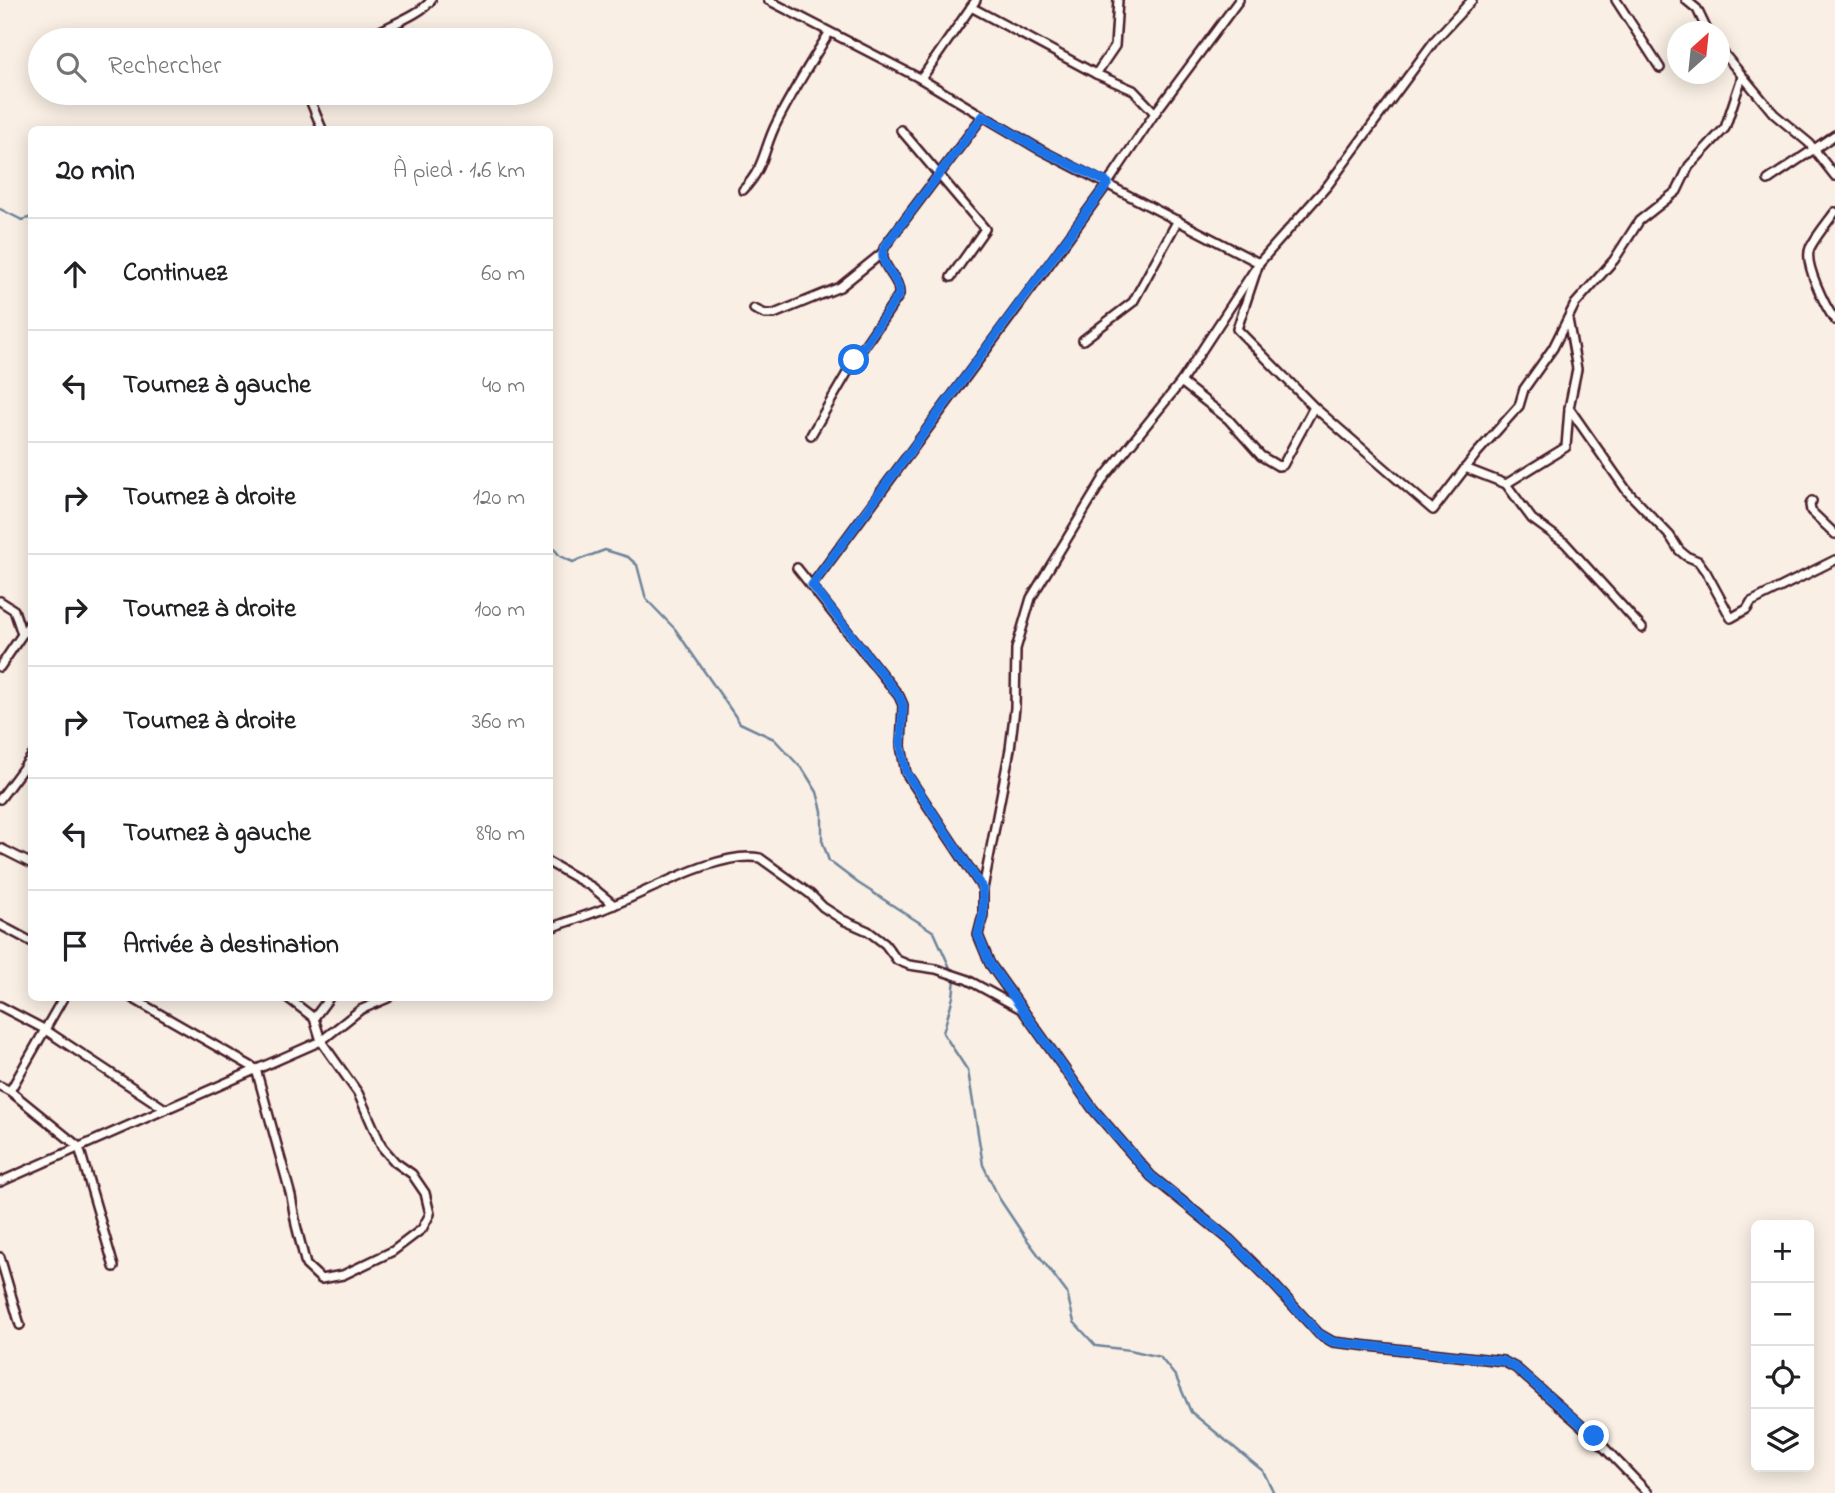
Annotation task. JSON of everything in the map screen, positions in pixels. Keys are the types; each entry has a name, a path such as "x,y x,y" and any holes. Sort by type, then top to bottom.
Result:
{"street":[{"path":"384,28 420,11 431,0"},
{"path":"768,0 921,79 1039,149 1259,263"},
{"path":"921,79 976,0"},
{"path":"1096,74 1115,46 1118,0"},
{"path":"812,585 1239,0"},
{"path":"1472,0 1435,40 1328,186 1259,263 1181,382 1105,475 1031,598 1016,649 1010,749 983,889 983,915 978,935 990,964 1093,1109 1151,1176 1230,1240 1319,1334 1333,1342 1503,1361 1516,1368 1594,1436 1648,1493"},
{"path":"1615,0 1660,68"},
{"path":"1686,0 1697,9 1703,21"},
{"path":"971,8 1096,74 1133,90 1155,113"},
{"path":"743,190 755,178 763,164 778,120 829,33"},
{"path":"1730,63 1774,114 1814,149 1835,176"},
{"path":"1259,263 1237,329 1314,407 1433,510 1465,468 1519,406 1524,389 1553,348 1575,304 1614,260 1639,221 1677,191 1689,166 1724,128 1741,78"},
{"path":"312,105 321,126"},
{"path":"754,309 765,314 774,314 831,292 881,254 983,116"},
{"path":"901,130 985,229 951,277"},
{"path":"1768,180 1835,135"},
{"path":"1835,212 1808,251 1808,260 1817,286 1835,320"},
{"path":"1083,340 1133,302 1178,220"},
{"path":"811,435 854,360 899,295 900,286 883,262 881,254"},
{"path":"1506,484 1566,447 1569,408 1577,369 1568,318"},
{"path":"1181,382 1228,419 1261,456 1278,466 1283,465 1314,407"},
{"path":"1569,408 1627,491 1670,536 1679,550 1698,561 1731,618 1761,597 1835,560"},
{"path":"1465,468 1506,484 1532,519 1564,543 1642,628"},
{"path":"1812,501 1811,511 1835,534"},
{"path":"797,568 899,696 903,705 901,746 906,772 983,889"},
{"path":"0,601 14,610 22,634"},
{"path":"0,667 28,626"},
{"path":"0,799 28,761"},
{"path":"0,848 28,862"},
{"path":"553,927 614,905 708,865 750,856 760,858 843,920 868,931 885,944 897,960 966,979 1023,1010"},
{"path":"553,865 592,887 614,905"},
{"path":"0,925 28,940"},
{"path":"10,1091 61,1001"},
{"path":"137,1001 256,1069 291,1196 306,1265 321,1279 343,1275 393,1251 422,1229 430,1214 425,1193 412,1174 394,1162 382,1147 358,1093 321,1041 314,1018 292,1001"},
{"path":"314,1018 327,1001"},
{"path":"0,1182 321,1041 360,1010 381,1001"},
{"path":"0,1006 44,1029 165,1110"},
{"path":"0,1086 10,1091 79,1147 114,1267"},
{"path":"0,1257 20,1325"}],"waterway":[{"path":"0,209 22,220 28,218"},
{"path":"553,548 560,556 573,562 605,550 628,557 637,565 646,599 675,629 740,723 774,739 804,771 817,792 822,811 822,840 829,861 934,932 955,979 943,1033 968,1071 983,1165 999,1198 1067,1293 1074,1322 1096,1346 1160,1357 1176,1377 1191,1412 1263,1471 1274,1493"}],"route":[{"path":"854,360 899,295 900,286 883,262 881,254 885,246 983,116 1039,149 1108,183 812,585 899,696 903,705 901,746 906,772 914,788 983,889 983,915 978,935 990,964 1093,1109 1151,1176 1230,1240 1319,1334 1333,1342 1503,1361 1516,1368 1594,1436"}]}
